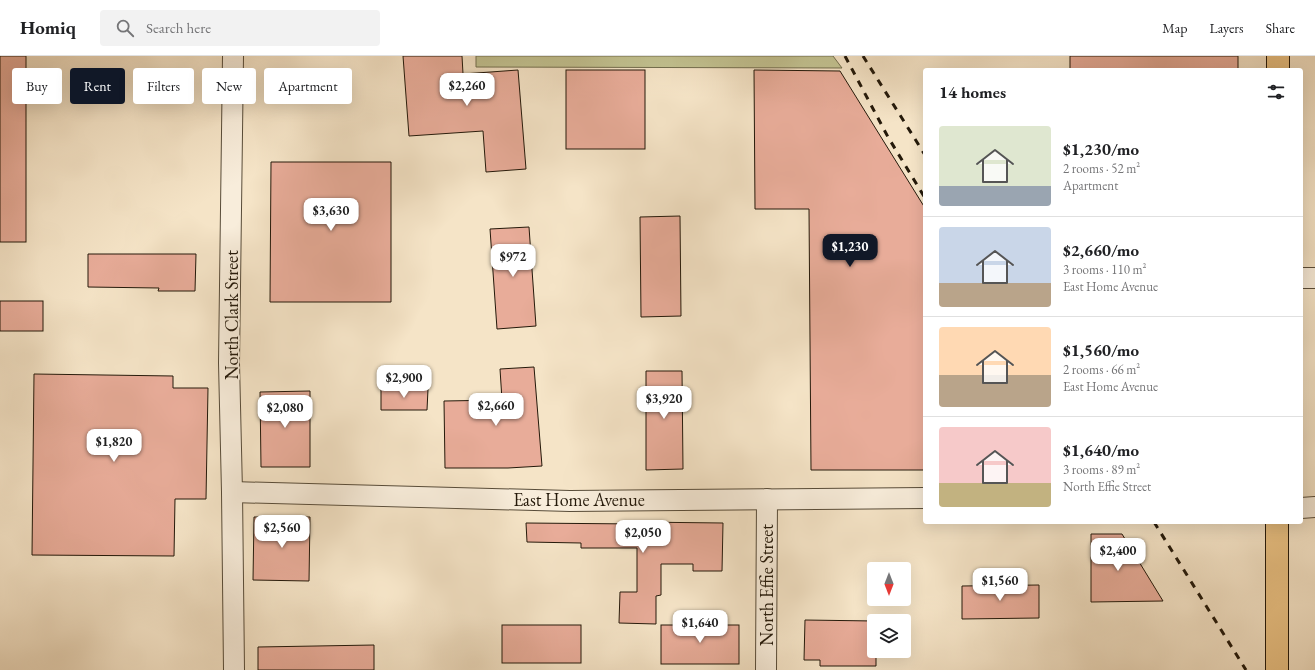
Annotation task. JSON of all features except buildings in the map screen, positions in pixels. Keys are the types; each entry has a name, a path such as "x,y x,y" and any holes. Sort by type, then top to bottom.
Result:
{"main road":[{"path":"1278,56 1278,68"},
{"path":"1277,524 1277,670"}],"street":[{"name":"North Clark Street","path":"233,56 229,355 234,670"},
{"path":"1303,278 1315,278"},
{"name":"East Home Avenue","path":"232,492 570,501 923,498"},
{"name":"North Effie Street","path":"766,670 767,499"},
{"path":"1303,508 1315,507"}],"green space":[{"path":"476,56 833,56 842,68 476,67"}],"railway":[{"path":"845,56 888,137 923,195"},
{"path":"863,56 923,152"},
{"path":"1155,524 1246,670"}]}
